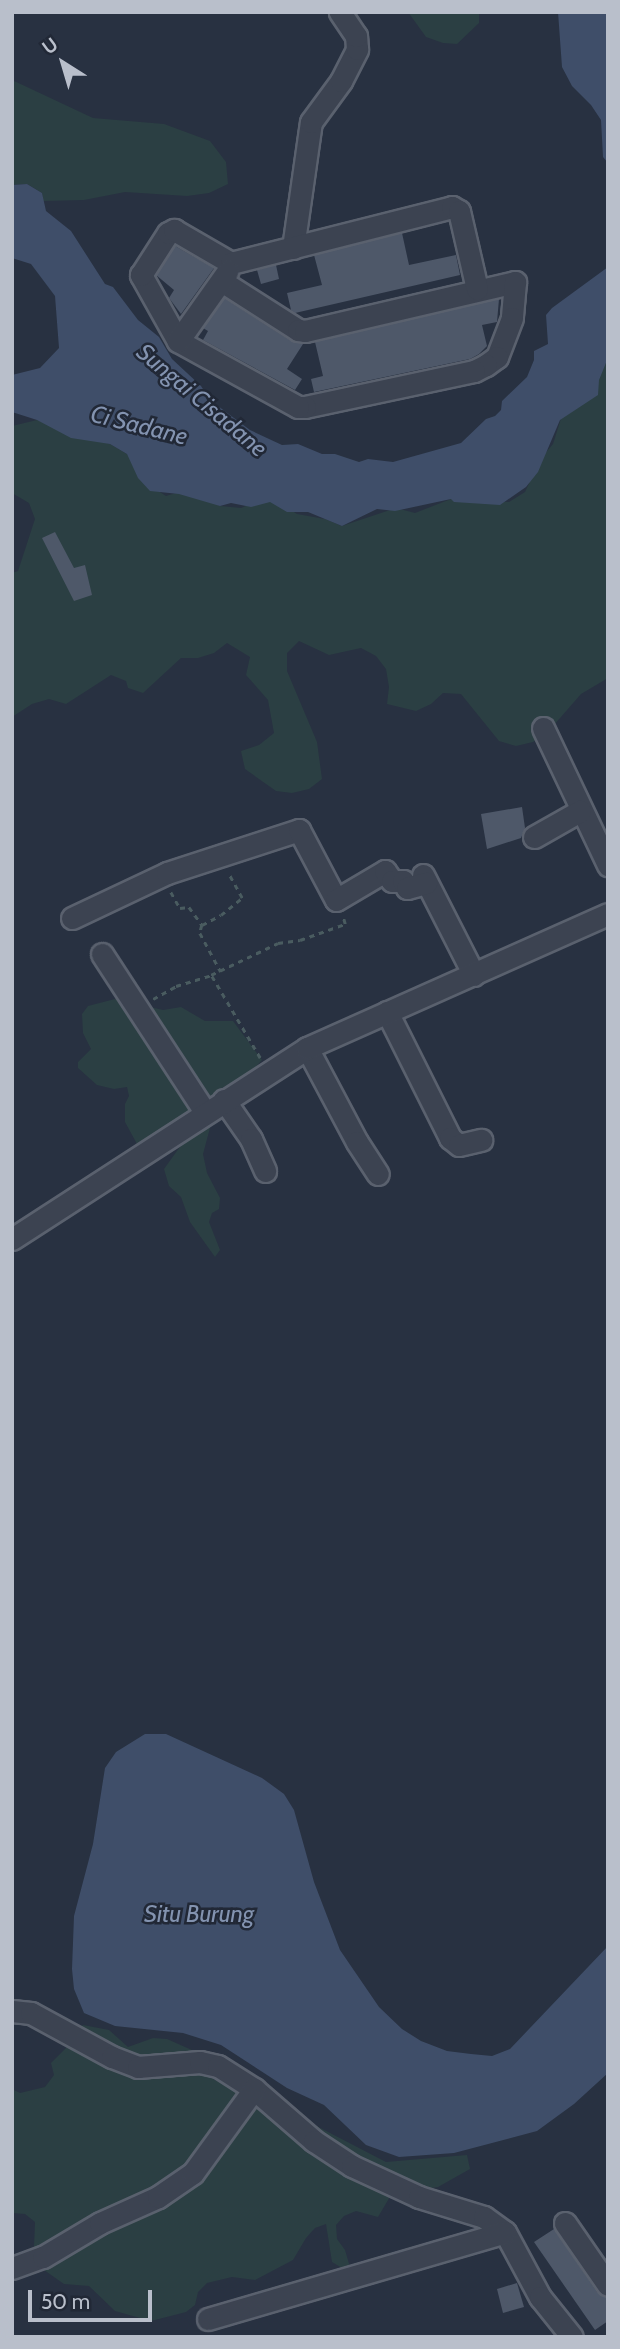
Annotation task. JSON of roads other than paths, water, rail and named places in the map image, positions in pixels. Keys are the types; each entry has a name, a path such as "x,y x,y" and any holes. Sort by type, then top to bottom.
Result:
{"street":[{"path":"293,248 311,122 354,61 357,49 356,36 340,12"},
{"path":"178,341 227,273 293,248 452,207 459,211 477,289"},
{"path":"174,230 298,330 305,331 477,289 511,281 516,286 512,318 497,357 486,365 474,371 298,407 178,341 141,278 141,271 168,233 174,230"},
{"path":"543,727 580,811 608,865"},
{"path":"534,837 580,811"},
{"path":"72,918 217,854 299,830 336,900 385,871 392,881 403,881 407,888 424,879 474,975"},
{"path":"12,1239 307,1048 608,914"},
{"path":"102,954 205,1112"},
{"path":"387,1013 450,1138 459,1145 481,1140"},
{"path":"307,1048 357,1142 378,1174"},
{"path":"225,1100 251,1139 265,1171"},
{"path":"12,2011 31,2013 125,2063 138,2067 209,2064 218,2066 254,2089 314,2141 352,2166 419,2197 484,2217 505,2232 540,2297 572,2337"},
{"path":"12,2268 43,2257 100,2223 158,2197 193,2173 254,2089"},
{"path":"565,2223 608,2285"},
{"path":"208,2319 505,2232"}],"water":[{"path":"558,12 608,12 608,163 603,157 601,120 591,105 572,86 562,67"},
{"path":"27,184 42,193 46,211 71,231 105,284 113,287 138,320 159,337 172,359 201,386 210,400 250,430 282,445 298,444 322,454 335,454 359,462 368,459 393,462 461,443 486,419 501,410 502,401 527,377 534,360 534,351 548,344 546,315 608,267 608,358 599,380 598,395 560,420 538,472 526,487 500,505 454,502 451,499 395,511 377,509 342,526 308,512 287,512 270,502 251,507 231,503 220,506 179,494 150,491 138,478 127,454 110,444 71,438 37,420 12,412 12,375 40,368 59,348 55,296 31,264 12,258 12,185"},
{"name":"Situ Burung","path":"145,1734 166,1734 262,1778 284,1794 294,1810 314,1882 340,1950 379,2007 402,2029 421,2041 447,2051 492,2056 510,2049 608,1946 608,2073 574,2104 537,2131 454,2153 399,2157 366,2145 324,2105 287,2088 221,2045 183,2033 115,2026 84,2013 74,1989 74,1916 93,1844 105,1768 116,1752"}],"water label":[{"name":"Sungai Cisadane","path":"202,400"},
{"name":"Ci Sadane","path":"139,425"}]}
